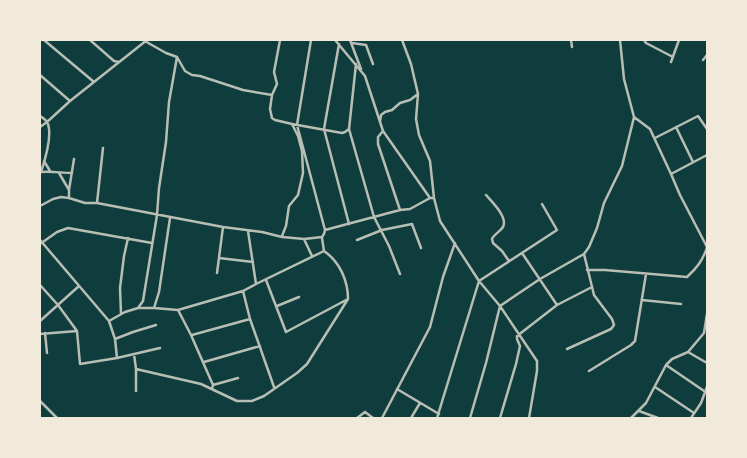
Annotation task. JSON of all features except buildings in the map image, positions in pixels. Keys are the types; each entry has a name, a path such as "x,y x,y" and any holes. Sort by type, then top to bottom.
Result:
{"street":[{"path":"44,40 94,82"},
{"path":"90,40 114,61 119,62"},
{"path":"40,127 145,40 166,53 177,57 185,71 192,75 243,90 272,95"},
{"path":"280,40 274,72 277,84 272,95 270,108 272,118 292,124 342,133 348,129"},
{"path":"136,369 213,387 237,401 252,401 264,396 307,364 348,299 348,288 340,268 324,251 322,238 325,230 297,125 311,40"},
{"path":"335,40 366,76 382,131 432,198"},
{"path":"402,40 411,64 418,94 416,119 419,135 430,162 432,198 440,221 479,281 500,306 537,361 529,418"},
{"path":"571,40 572,47"},
{"path":"470,418 500,306 540,279 584,254 597,228 604,203 622,166 634,117 624,80 620,40"},
{"path":"644,40 646,43 672,57"},
{"path":"671,62 679,40"},
{"path":"351,42 366,45 373,64"},
{"path":"351,42 361,70"},
{"path":"339,44 324,129 349,224"},
{"path":"703,60 707,55"},
{"path":"138,308 143,301 157,215 169,102 177,57"},
{"path":"356,64 348,129 374,217 382,230 400,274"},
{"path":"40,74 70,101"},
{"path":"380,123 385,112 392,110 400,103 410,100 418,94"},
{"path":"40,116 47,122 49,130 44,161 40,172 72,173"},
{"path":"654,138 698,116 707,129"},
{"path":"588,270 687,277 702,260 707,248 650,129 634,117"},
{"path":"282,237 286,226 288,206 298,195 303,173 302,152 298,136 292,124"},
{"path":"676,127 693,162"},
{"path":"382,131 378,136 378,144 400,210"},
{"path":"97,203 103,148"},
{"path":"671,174 707,155"},
{"path":"69,198 74,159"},
{"path":"44,161 50,171"},
{"path":"59,173 70,190"},
{"path":"486,195 503,217 504,222 502,228 492,239 510,261"},
{"path":"40,206 61,197 85,203 97,203 170,218 262,232 282,237 322,238"},
{"path":"325,230 410,209 432,198"},
{"path":"437,418 479,281 557,230 542,204"},
{"path":"154,308 159,292 170,218"},
{"path":"357,240 382,230 412,224 421,248"},
{"path":"217,272 223,227"},
{"path":"117,358 115,339 109,321 41,242 57,232 68,228 152,243"},
{"path":"248,231 256,284"},
{"path":"120,314 120,288 128,238"},
{"path":"304,239 313,256"},
{"path":"382,418 430,327 443,276 455,243"},
{"path":"109,321 120,314 138,308 178,310 243,291 324,251"},
{"path":"522,253 557,305"},
{"path":"567,349 611,329 614,325 612,319 594,294 584,254"},
{"path":"219,258 253,262"},
{"path":"589,371 632,345 635,341 646,274"},
{"path":"266,280 286,332 348,299"},
{"path":"40,285 77,331 80,364 160,348"},
{"path":"40,320 79,286"},
{"path":"500,418 516,364 520,346 517,339 519,334 557,305 592,287"},
{"path":"243,291 250,319 274,388"},
{"path":"277,306 298,297"},
{"path":"642,300 681,304"},
{"path":"178,310 213,387"},
{"path":"631,418 646,403 666,365 672,358 688,352 704,333 707,314"},
{"path":"191,335 250,319"},
{"path":"115,339 156,325"},
{"path":"40,334 77,331"},
{"path":"45,333 47,353"},
{"path":"203,362 260,346"},
{"path":"688,352 707,363"},
{"path":"134,354 136,391"},
{"path":"666,365 706,392"},
{"path":"213,387 238,378"},
{"path":"655,387 694,413"},
{"path":"691,418 701,403 707,387"},
{"path":"397,389 439,414"},
{"path":"40,401 57,418"},
{"path":"410,418 420,403"},
{"path":"638,411 658,418"},
{"path":"357,418 364,412 373,418"}]}
